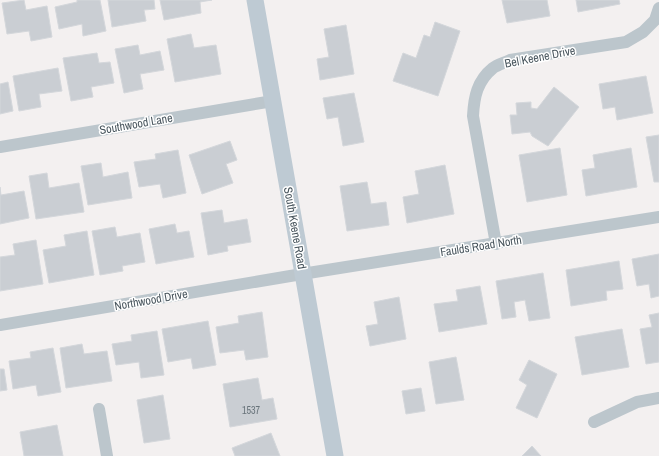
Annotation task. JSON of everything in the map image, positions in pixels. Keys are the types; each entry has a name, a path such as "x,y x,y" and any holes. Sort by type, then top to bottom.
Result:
{"main road":[{"name":"South Keene Road","path":"255,0 334,456"}],"street":[{"name":"Bel Keene Drive","path":"496,244 473,116 474,99 480,82 493,68 510,60 626,42 643,32 655,20 659,8"},
{"name":"Southwood Lane","path":"0,147 273,101"},
{"name":"Faulds Road North","path":"302,274 659,217"},
{"name":"Northwood Drive","path":"0,325 302,274"},
{"path":"594,422 637,402 659,398"},
{"path":"99,409 107,456"}],"building":[{"path":"24,0 26,10 47,6 52,37 31,41 29,31 7,34 2,3"},
{"path":"77,0 100,0 106,31 83,36 82,24 59,29 55,7 77,2"},
{"path":"108,0 154,0 155,9 144,10 146,21 112,27"},
{"path":"160,0 212,0 200,2 201,13 164,20"},
{"path":"502,0 547,0 550,16 507,23"},
{"path":"576,0 619,0 620,4 578,12"},
{"path":"435,22 460,31 438,96 393,81 403,53 416,58 424,35 430,37"},
{"path":"346,25 354,74 320,80 317,59 329,57 324,29"},
{"path":"191,34 194,48 216,45 221,74 175,82 167,39"},
{"path":"138,45 140,55 160,51 164,70 140,74 143,89 124,93 115,49"},
{"path":"97,53 99,63 110,62 114,83 91,87 93,97 71,101 63,58"},
{"path":"58,68 62,91 39,94 41,107 19,111 13,76"},
{"path":"646,76 653,113 617,120 615,107 603,109 599,84"},
{"path":"8,82 13,111 0,114 0,84"},
{"path":"554,87 579,107 548,146 532,136 530,132 512,134 510,115 517,115 516,103 531,102 531,108 537,109"},
{"path":"354,93 364,142 343,146 338,117 327,119 323,98"},
{"path":"659,135 659,182 654,182 646,137"},
{"path":"230,141 237,160 226,164 233,183 202,194 189,155"},
{"path":"560,148 567,195 527,202 519,155"},
{"path":"631,148 637,187 586,196 582,170 595,168 593,155"},
{"path":"178,150 186,193 163,198 160,184 139,187 134,162 156,159 155,154"},
{"path":"101,163 103,177 128,172 132,198 88,205 81,166"},
{"path":"445,165 454,214 407,223 403,197 419,194 415,171"},
{"path":"47,173 49,188 79,183 84,212 36,219 29,176"},
{"path":"367,182 371,204 386,202 389,225 347,231 340,186"},
{"path":"0,187 1,195 24,191 29,218 0,224"},
{"path":"222,210 224,223 247,219 251,242 227,246 228,251 208,255 201,213"},
{"path":"175,224 177,233 189,231 194,257 156,264 149,229"},
{"path":"115,227 117,237 140,233 145,262 122,266 123,271 100,275 92,231"},
{"path":"87,231 94,275 49,283 43,250 66,246 64,235"},
{"path":"36,240 43,284 0,291 0,257 15,255 13,244"},
{"path":"659,254 659,296 651,298 649,284 637,286 632,259"},
{"path":"619,261 623,289 606,291 607,300 571,306 566,270"},
{"path":"543,273 550,318 529,321 525,300 514,302 516,317 502,319 496,281"},
{"path":"480,286 487,324 439,332 434,304 458,301 456,290"},
{"path":"399,297 406,339 370,346 366,326 378,324 374,302"},
{"path":"262,312 268,357 246,360 244,350 220,353 216,327 239,323 238,316"},
{"path":"659,313 659,362 646,364 640,329 652,327 649,315"},
{"path":"208,321 216,365 193,369 191,358 168,362 162,329"},
{"path":"622,329 629,367 582,375 575,337"},
{"path":"157,331 164,375 141,378 139,362 116,365 112,344 132,341 131,335"},
{"path":"82,344 84,354 107,351 112,381 66,388 60,348"},
{"path":"53,348 61,392 38,396 36,385 13,389 9,361 31,358 30,352"},
{"path":"456,357 464,400 436,404 429,362"},
{"path":"529,360 557,374 537,418 516,408 527,385 519,380"},
{"path":"0,369 4,369 7,390 0,391"},
{"path":"258,378 262,400 273,398 277,419 230,427 223,384"},
{"path":"421,388 425,411 406,414 402,391"},
{"path":"163,395 170,439 144,443 137,400"},
{"path":"57,425 63,456 24,456 20,432"},
{"path":"271,433 280,456 235,456 232,448"},
{"path":"532,446 541,456 522,456"}]}
